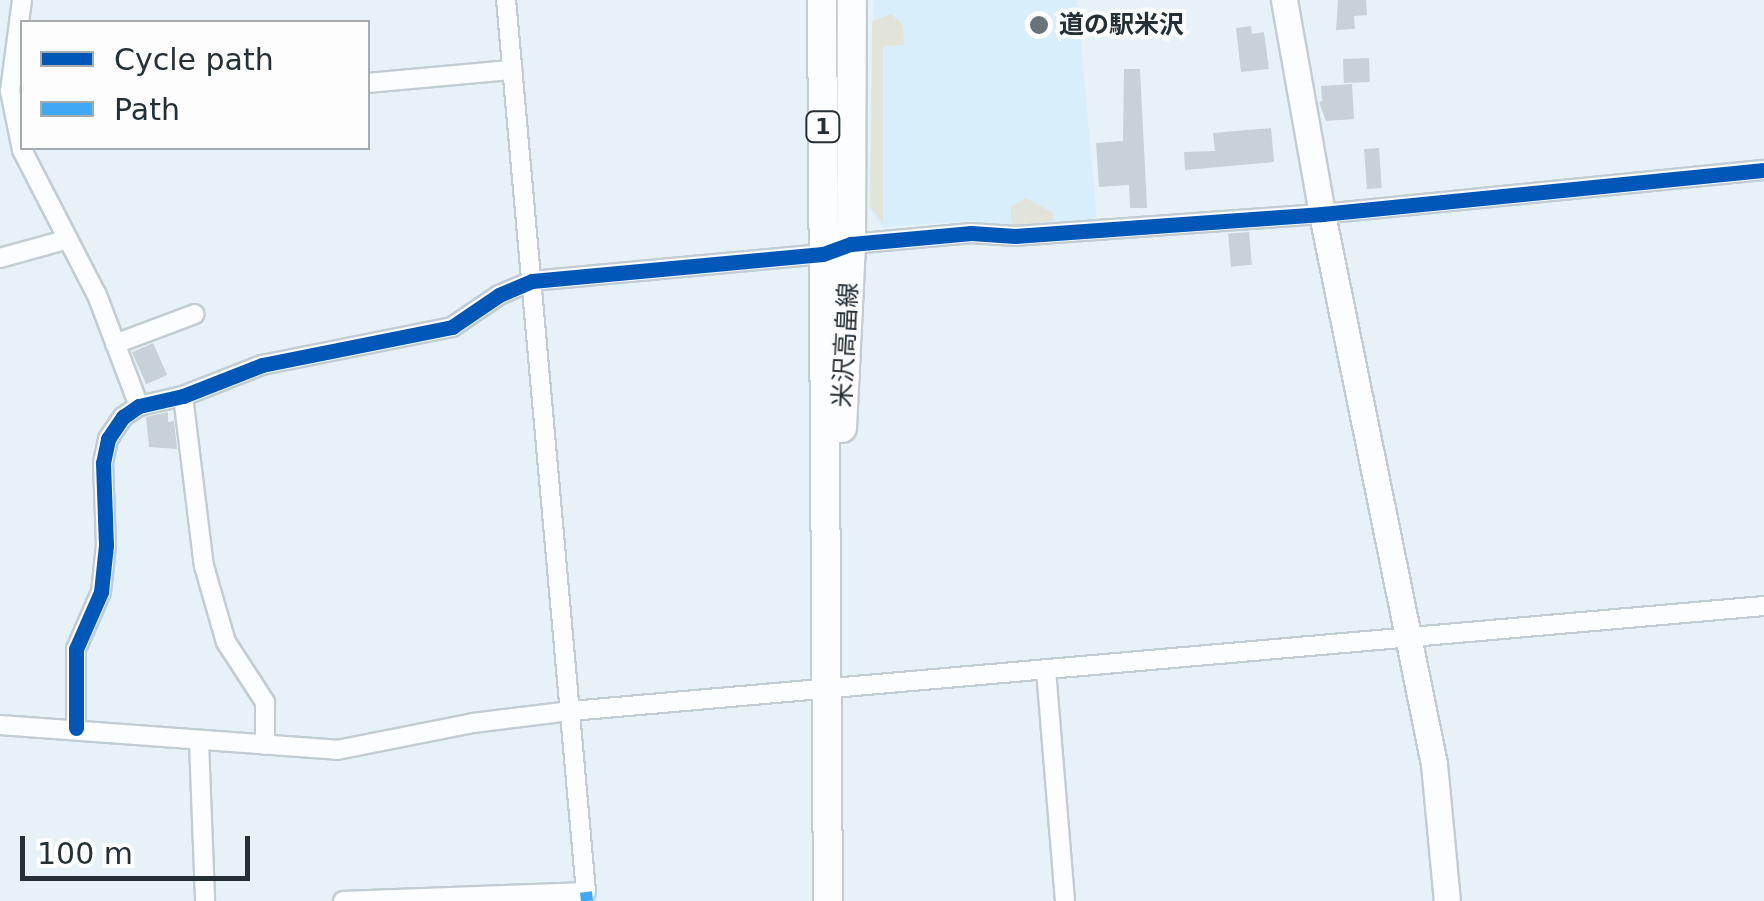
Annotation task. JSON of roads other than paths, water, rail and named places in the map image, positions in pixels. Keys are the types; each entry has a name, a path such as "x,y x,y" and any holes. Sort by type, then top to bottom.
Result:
{"main road":[{"name":"米沢高畠線","path":"822,0 828,901"},
{"name":"米沢高畠線","path":"827,689 850,244 852,0"}],"street":[{"path":"343,901 586,892 506,0"},
{"path":"1284,0 1322,214 1434,764 1447,901"},
{"path":"20,31 16,92 20,131"},
{"path":"370,83 512,70"},
{"path":"22,150 64,240 97,295 139,406"},
{"path":"76,728 76,649 101,592 106,545 103,463 108,439 123,417 139,406 183,396 262,365 452,327 499,295 532,280 823,254 850,244 971,233 1015,236 1322,214 1764,170"},
{"path":"0,258 64,240"},
{"path":"116,344 195,314"},
{"path":"183,396 204,566 226,642 265,702 266,745"},
{"path":"0,725 337,750 472,723 571,711 1764,606"},
{"path":"1046,670 1065,901"},
{"path":"200,742 205,901"}],"place":[{"name":"道の駅米沢","path":"1039,25"}]}
